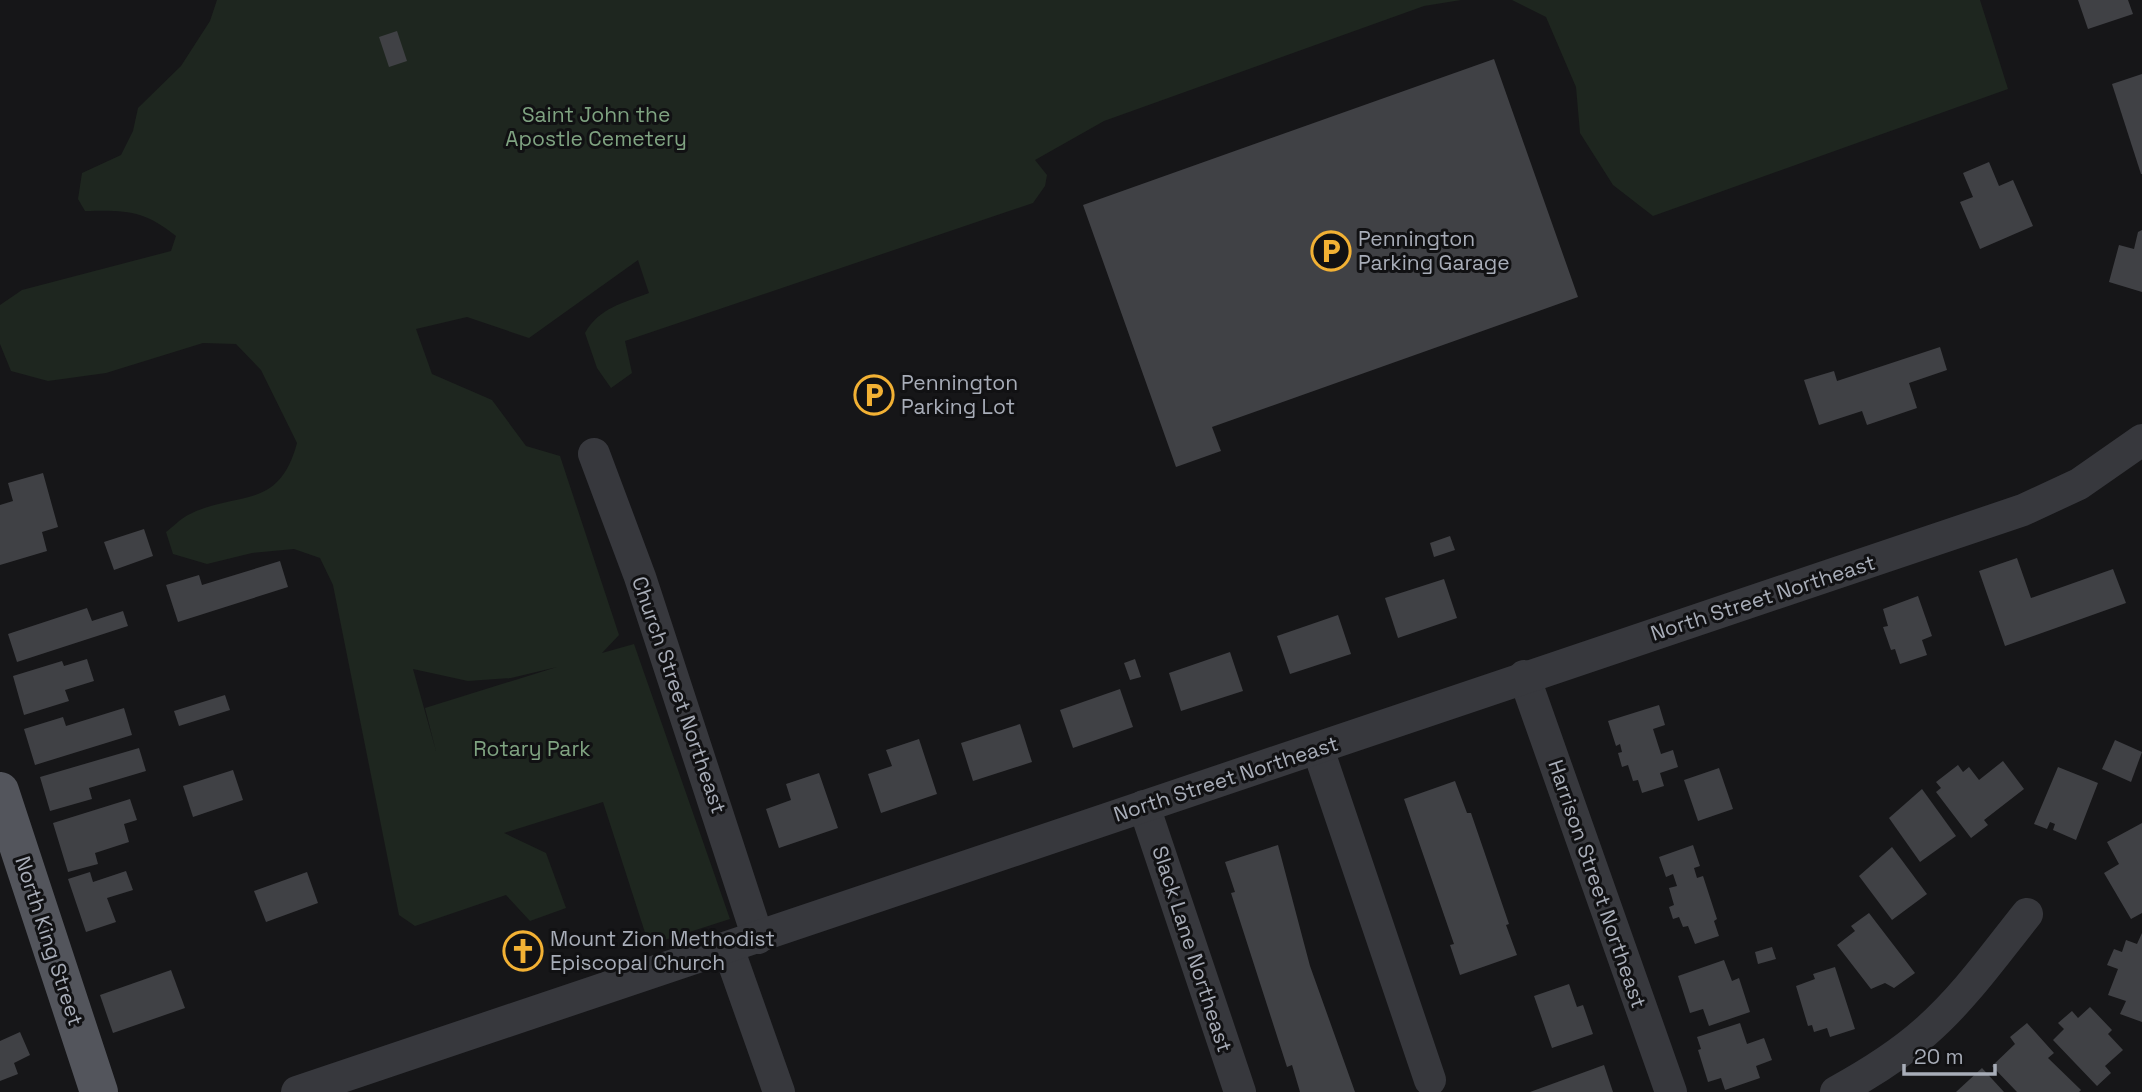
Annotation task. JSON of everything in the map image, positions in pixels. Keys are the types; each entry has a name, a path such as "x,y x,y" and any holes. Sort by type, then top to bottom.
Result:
{"main road":[{"name":"North King Street","path":"0,791 99,1092"}],"street":[{"name":"North Street Northeast","path":"297,1092 1318,749 1524,676 1788,591 2023,510 2079,484 2142,440"},
{"name":"Church Street Northeast","path":"593,454 640,577 758,938"},
{"name":"Harrison Street Northeast","path":"1524,676 1671,1092"},
{"path":"1318,749 1430,1080"},
{"name":"Slack Lane Northeast","path":"1144,806 1240,1092"},
{"path":"1836,1092 1875,1070 1925,1032 1970,986 2026,914"},
{"path":"728,948 779,1092"}],"green space":[{"path":"217,0 1461,0 1424,6 1104,121 1035,160 1047,175 1045,186 1033,203 625,341 632,373 611,388 597,368 585,333 605,312 649,293 638,260 529,338 467,317 416,329 432,374 492,400 526,446 560,456 619,635 602,653 634,644 730,919 649,945 603,802 504,833 546,853 566,908 530,921 506,895 415,926 399,915 333,585 320,558 294,549 252,553 207,564 173,554 166,532 185,517 206,508 267,490 279,480 289,465 297,443 261,370 236,344 203,343 106,373 48,381 11,371 0,344 0,305 22,290 171,251 176,236 144,216 112,211 85,211 78,199 82,173 121,155 133,131 138,108 181,66 210,21","holes":["557,667 425,708 436,751 413,669 468,681 511,678"]},
{"path":"1512,0 1980,0 2008,89 1653,216 1613,185 1580,133 1576,87 1546,17"}],"building":[{"path":"2078,0 2128,0 2133,14 2088,29"},
{"path":"397,31 407,61 389,67 379,37"},
{"name":"Pennington Parking Garage","path":"1494,59 1578,297 1212,427 1221,451 1176,467 1083,205"},
{"path":"2142,74 2142,174 2141,174 2112,84"},
{"path":"1989,162 1999,186 2013,180 2033,226 1980,249 1960,202 1973,197 1963,173"},
{"path":"2142,230 2142,292 2109,282 2119,245 2134,249 2138,232"},
{"path":"1940,347 1947,370 1909,383 1917,408 1867,425 1862,411 1819,425 1804,380 1834,371 1837,381"},
{"path":"43,473 58,527 42,532 47,551 0,565 0,505 13,501 8,483"},
{"path":"144,529 153,556 114,570 104,542"},
{"path":"1450,536 1455,550 1434,557 1430,543"},
{"path":"2017,558 2031,598 2113,569 2126,603 2005,646 1979,571"},
{"path":"280,561 288,587 178,622 166,585 199,575 202,585"},
{"path":"1444,579 1457,618 1398,638 1385,598"},
{"path":"1918,596 1932,636 1922,640 1927,655 1900,664 1895,649 1891,650 1883,627 1888,626 1883,609"},
{"path":"87,608 92,621 123,611 128,626 17,662 8,634"},
{"path":"1338,615 1351,654 1290,674 1277,636"},
{"path":"1230,652 1243,691 1181,711 1169,673"},
{"path":"87,659 94,681 65,690 69,701 24,715 13,676 62,661 64,666"},
{"path":"1135,659 1141,677 1130,680 1124,663"},
{"path":"1120,689 1133,727 1073,748 1060,710"},
{"path":"225,695 230,710 179,726 174,711"},
{"path":"1659,705 1665,725 1653,729 1661,754 1673,750 1678,767 1660,773 1664,786 1642,793 1638,780 1633,781 1628,765 1622,767 1618,753 1622,752 1620,744 1616,746 1608,721"},
{"path":"124,708 132,735 35,765 24,729 63,717 66,726"},
{"path":"1020,724 1032,762 973,781 961,743"},
{"path":"919,739 937,794 881,813 868,774 892,766 886,750"},
{"path":"2115,740 2142,752 2131,782 2102,769"},
{"path":"139,748 146,771 89,788 92,799 50,811 40,777"},
{"path":"2003,761 2024,789 1984,820 1988,825 1971,838 1936,792 1941,788 1936,782 1958,765 1963,772 1969,767 1979,780"},
{"path":"2058,767 2098,783 2076,840 2053,830 2055,824 2050,822 2047,829 2034,824"},
{"path":"1719,768 1733,809 1698,821 1684,780"},
{"path":"233,770 243,800 193,817 183,786"},
{"path":"819,773 838,828 779,848 766,809 791,800 786,784"},
{"path":"1455,781 1467,813 1471,813 1517,955 1460,975 1450,945 1454,944 1404,799"},
{"path":"1922,789 1956,836 1920,862 1889,818"},
{"path":"130,799 137,820 124,824 129,842 95,853 98,864 68,872 53,823"},
{"path":"2142,823 2142,913 2131,919 2104,873 2119,864 2107,842"},
{"path":"1278,845 1310,966 1355,1092 1300,1092 1292,1065 1287,1067 1231,893 1235,892 1225,862"},
{"path":"1693,845 1700,866 1694,868 1697,878 1703,876 1717,919 1714,921 1719,936 1695,944 1688,926 1683,927 1679,917 1673,919 1669,907 1674,905 1669,888 1677,886 1673,874 1666,877 1659,857"},
{"path":"1892,847 1927,894 1892,920 1859,876"},
{"path":"126,871 133,890 107,898 116,922 86,932 68,879 90,872 93,882"},
{"path":"307,872 318,903 266,922 254,891"},
{"path":"1869,913 1915,973 1894,988 1885,983 1871,989 1837,945 1855,931 1851,926"},
{"path":"2142,933 2142,1022 2120,1014 2126,1001 2108,995 2118,969 2107,965 2114,949 2122,952 2126,940 2137,944"},
{"path":"1772,947 1776,959 1758,964 1755,952"},
{"path":"1724,960 1732,981 1739,978 1750,1012 1709,1026 1703,1009 1690,1013 1678,976"},
{"path":"1835,967 1855,1029 1830,1037 1827,1028 1814,1032 1812,1025 1808,1026 1796,986 1815,979 1813,974"},
{"path":"171,970 185,1008 113,1033 100,995"},
{"path":"1569,984 1577,1007 1583,1005 1593,1034 1552,1048 1534,996"},
{"path":"2090,1007 2112,1030 2108,1034 2123,1050 2105,1066 2111,1073 2097,1086 2053,1040 2064,1029 2058,1023 2072,1011 2078,1018"},
{"path":"1740,1023 1747,1044 1764,1038 1772,1060 1756,1066 1760,1078 1725,1090 1721,1078 1708,1082 1698,1050 1701,1049 1697,1037"},
{"path":"2027,1023 2054,1053 2048,1058 2081,1090 2079,1092 2017,1092 1992,1066 2015,1044 2010,1037"},
{"path":"20,1032 30,1055 14,1063 18,1074 0,1081 0,1041"},
{"path":"1604,1065 1613,1092 1530,1092"},
{"path":"1982,1068 2004,1092 1956,1092"}],"place":[{"name":"Pennington Parking Garage","path":"1331,251"},
{"name":"Pennington Parking Lot","path":"874,395"},
{"name":"Mount Zion Methodist Episcopal Church","path":"523,951"}],"park label":[{"name":"Saint John the Apostle Cemetery","path":"596,127"},
{"name":"Rotary Park","path":"532,749"}]}
